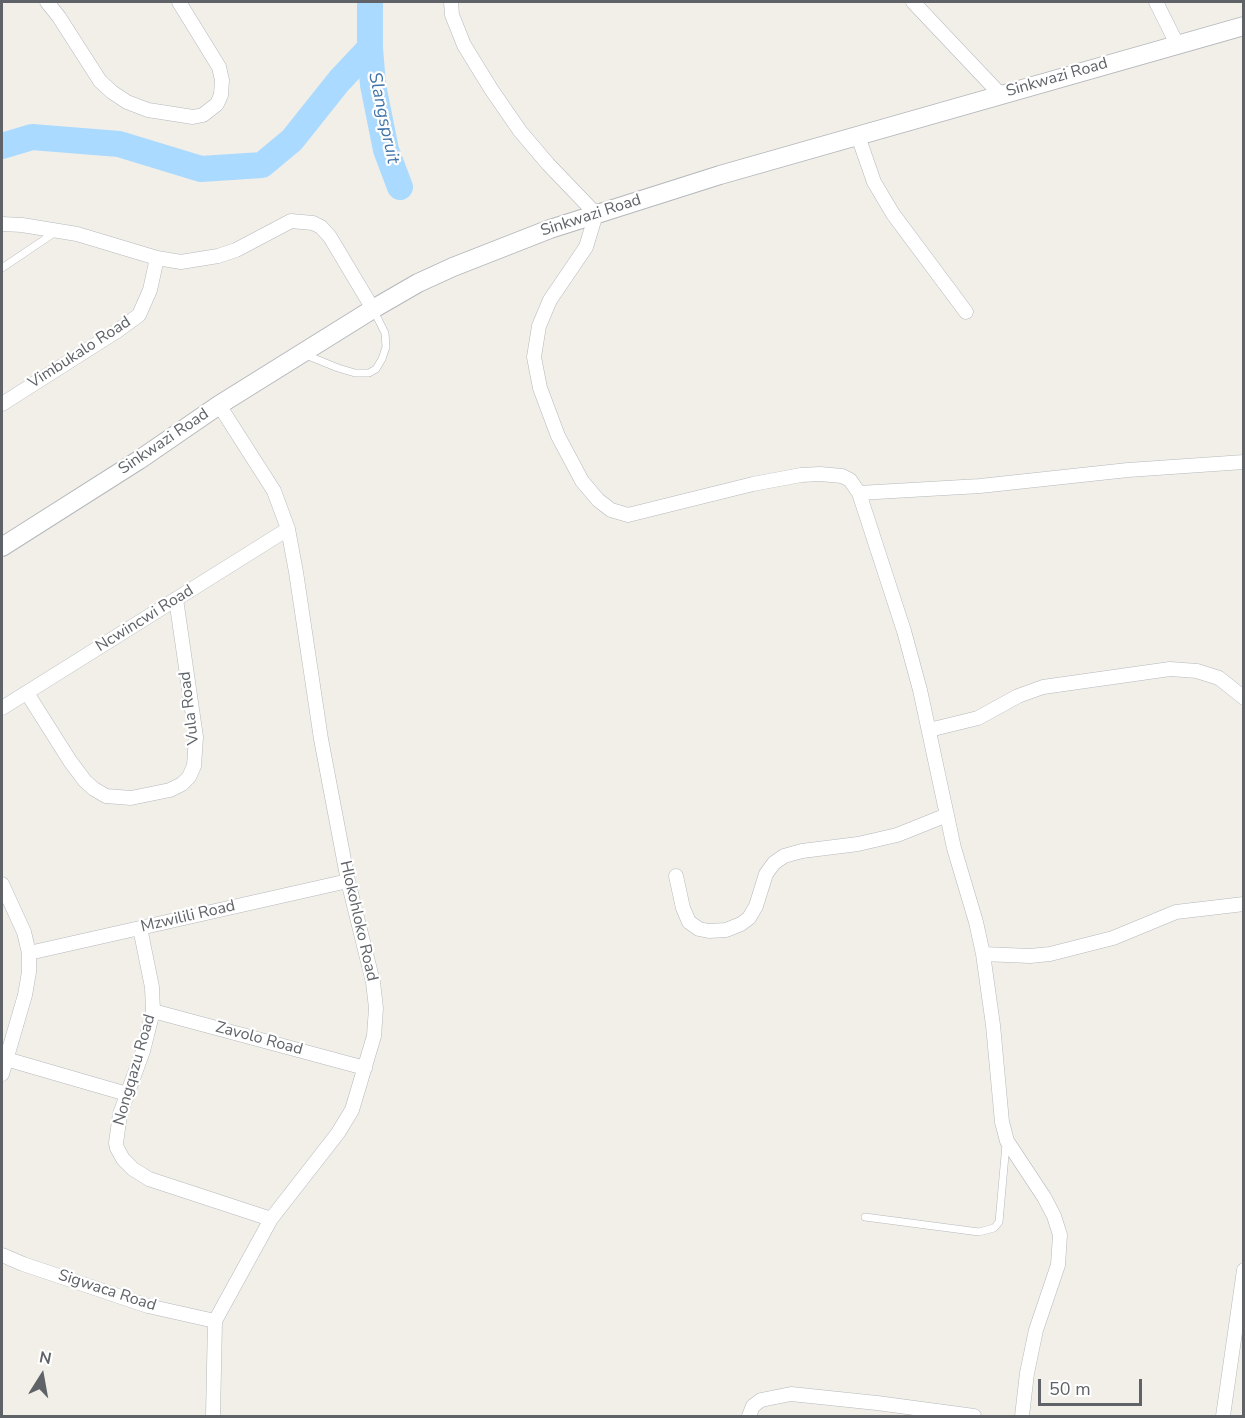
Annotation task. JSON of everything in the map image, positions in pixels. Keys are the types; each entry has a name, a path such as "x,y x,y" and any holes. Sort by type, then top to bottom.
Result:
{"street":[{"path":"46,2 59,17 100,81 112,92 127,102 148,110 179,116 202,115 217,104 221,95 222,80 219,67 179,2"},
{"path":"451,2 452,15 464,45 520,132 596,214 586,247 550,300 539,326 534,357 540,388 558,436 582,481 598,500 611,510 628,515 753,484 820,474 842,476 850,480 858,493 904,631 929,730 954,848 976,922 983,954 993,1025 1002,1122 1007,1141 1044,1197 1054,1216 1060,1235 1058,1265 1036,1330 1027,1372 1022,1416"},
{"path":"913,2 1000,94"},
{"path":"1156,2 1177,44"},
{"name":"Sinkwazi Road","path":"2,547 139,460 219,405 373,309 418,283 453,267 550,229 720,175 1244,26"},
{"path":"858,136 874,182 893,214 966,312"},
{"path":"2,224 77,234 157,258 182,262 236,250 291,221 313,223 330,237 373,309"},
{"name":"Vimbukalo Road","path":"2,404 139,315 150,290 157,258"},
{"name":"Hlokohloko Road","path":"213,1416 215,1321 271,1219 347,1120 355,1102 374,1036 376,1008 373,982 348,881 321,739 288,529 274,491 219,405"},
{"path":"858,493 980,486 1128,470 1244,462"},
{"name":"Ncwincwi Road","path":"2,708 288,529"},
{"name":"Vula Road","path":"27,693 70,761 85,782 94,789 106,796 131,798 170,790 182,784 189,777 194,766 196,737 176,599"},
{"path":"929,730 978,718 1018,696 1043,687 1170,669 1197,671 1219,678 1244,698"},
{"path":"676,876 682,908 689,922 699,929 726,930 749,918 756,906 766,874 774,863 784,856 897,835 947,815"},
{"name":"Mzwilili Road","path":"29,953 348,881"},
{"path":"2,884 24,932 29,953 29,972 25,995 3,1064 127,1094"},
{"path":"983,954 1030,956 1050,954 1113,938 1176,912 1244,904"},
{"name":"Nongqazu Road","path":"140,928 152,987 153,1011 143,1051 120,1114 116,1143 123,1159 133,1169 149,1179 271,1219"},
{"name":"Zavolo Road","path":"153,1011 365,1068"},
{"name":"Sigwaca Road","path":"2,1254 23,1264 148,1306 215,1321"},
{"path":"1223,1416 1244,1270"},
{"path":"749,1416 753,1406 760,1400 791,1394 889,1411 974,1416"}],"lane":[{"path":"2,268 57,231"},
{"path":"304,354 355,373 369,373 376,369 386,347 385,333 373,309"},
{"path":"865,1217 979,1232 994,1228 999,1221 1007,1141"}],"waterway":[{"path":"2,146 32,137 119,144 201,169 262,165 292,140 339,81 370,48 370,2"},
{"name":"Slangspruit","path":"370,48 373,85 386,150 400,187"}]}
